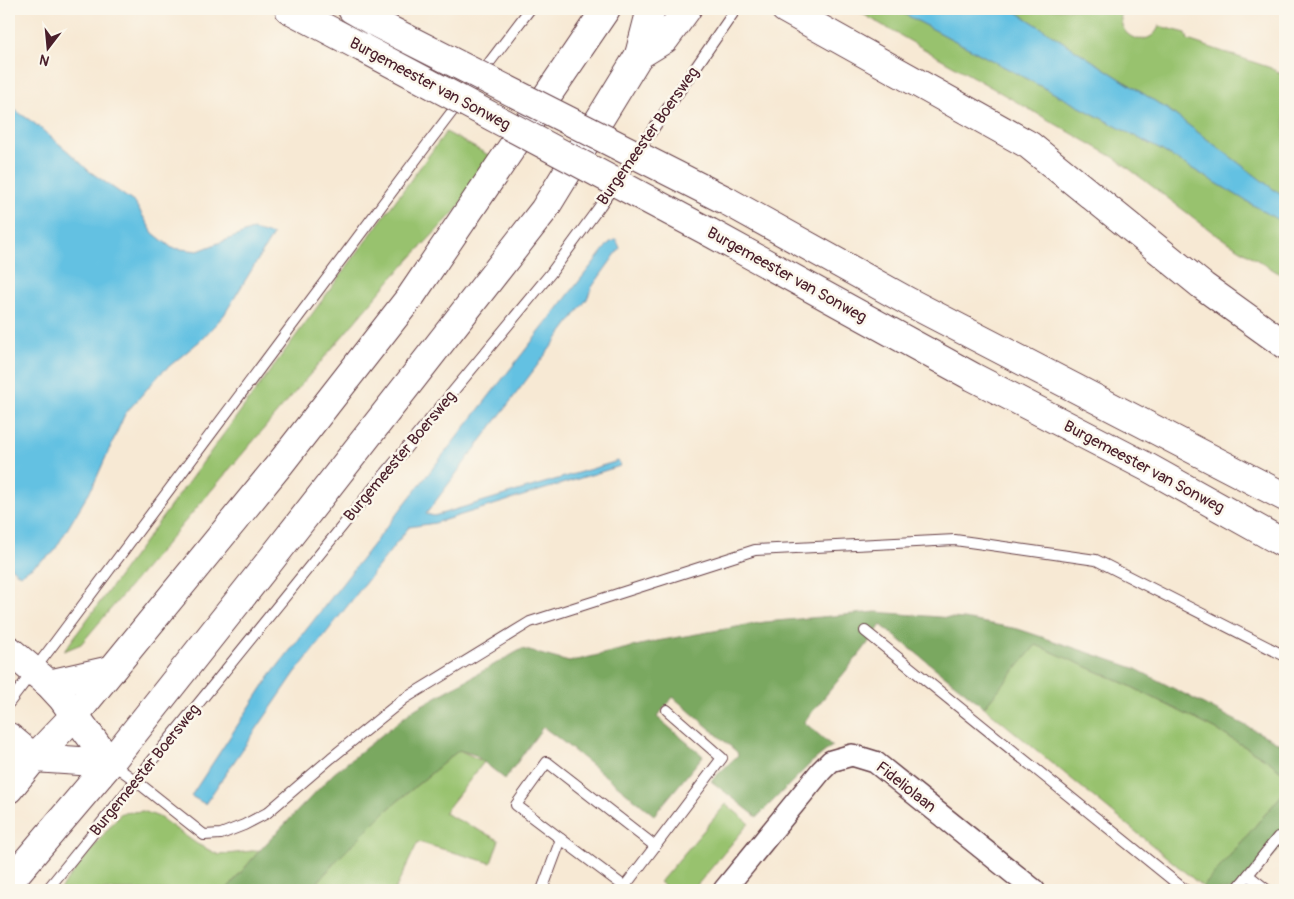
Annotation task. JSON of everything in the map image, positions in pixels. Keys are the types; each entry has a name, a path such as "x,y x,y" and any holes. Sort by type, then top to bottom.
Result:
{"main road":[{"name":"Burgemeester van Sonweg","path":"289,9 709,232 973,377 1149,468 1285,544"},
{"name":"Burgemeester van Sonweg","path":"352,9 378,24 727,201 909,302 1285,497"},
{"path":"9,789 34,758 74,716 280,464 411,296 606,9"},
{"path":"639,55 651,9"},
{"name":"Burgemeester Boersweg","path":"9,882 110,762 270,561 544,210 639,55 665,39 686,9"},
{"path":"785,9 1029,144 1203,286 1285,345"},
{"path":"9,650 62,698 110,762"},
{"path":"41,678 112,670"},
{"path":"9,737 34,758 110,762"}],"street":[{"name":"Fideliolaan","path":"724,890 830,761 852,755 875,762 1031,889"}],"lane":[{"path":"9,703 41,678 405,174 530,9"},
{"name":"Burgemeester Boersweg","path":"47,890 364,499 551,273 600,206 736,9"},
{"path":"110,762 204,835 221,834 267,813 404,699 530,622 755,550 955,540 1096,560 1285,656"},
{"path":"865,632 1185,890"},
{"path":"655,846 547,762 516,805 627,888 655,846 722,758 667,710"},
{"path":"1236,890 1278,837 1285,843"},
{"path":"542,890 562,839"},
{"path":"1248,875 1267,890"}],"green space":[{"path":"854,9 895,9 1161,150 1285,224 1285,277 1215,234 1115,158"},
{"path":"1012,9 1113,10 1120,12 1124,29 1134,38 1149,38 1157,31 1159,26 1186,33 1188,40 1271,68 1285,76 1285,198 1167,109"},
{"path":"446,132 494,158 456,210 391,279 81,644 64,651"},
{"path":"876,612 964,619 1018,629 1134,668 1285,746 1285,774 1267,760 1215,729 1124,683 1036,645 984,707 881,625 804,722 832,746 812,762 757,817 711,781 738,755 737,752 673,697 657,717 703,756 654,815 543,727 505,779 475,755 459,750 386,811 336,861 311,890 226,890 260,850 333,774 413,710 522,649 569,662 657,641 765,622"},
{"path":"1035,644 1124,683 1215,729 1267,760 1285,774 1285,791 1203,887 984,707"},
{"path":"459,750 484,762 444,813 499,840 491,863 418,842 395,890 311,890 336,861 386,811"},
{"path":"1285,791 1285,842 1242,890 1206,890 1203,887"},
{"path":"726,804 749,823 693,890 670,890 660,882"},
{"path":"143,811 159,817 197,844 219,855 260,850 226,890 59,890 121,813"}],"water":[{"path":"895,9 1012,9 1167,109 1285,198 1285,224 1161,150"},
{"path":"9,106 34,123 89,171 135,203 153,233 172,248 198,251 252,230 273,235 224,315 201,340 161,373 125,414 93,486 53,553 20,575 9,566"},
{"path":"616,239 620,248 592,287 587,299 426,514 434,516 618,461 620,466 435,523 409,527 295,673 205,804 191,796 270,676 609,243"}]}
